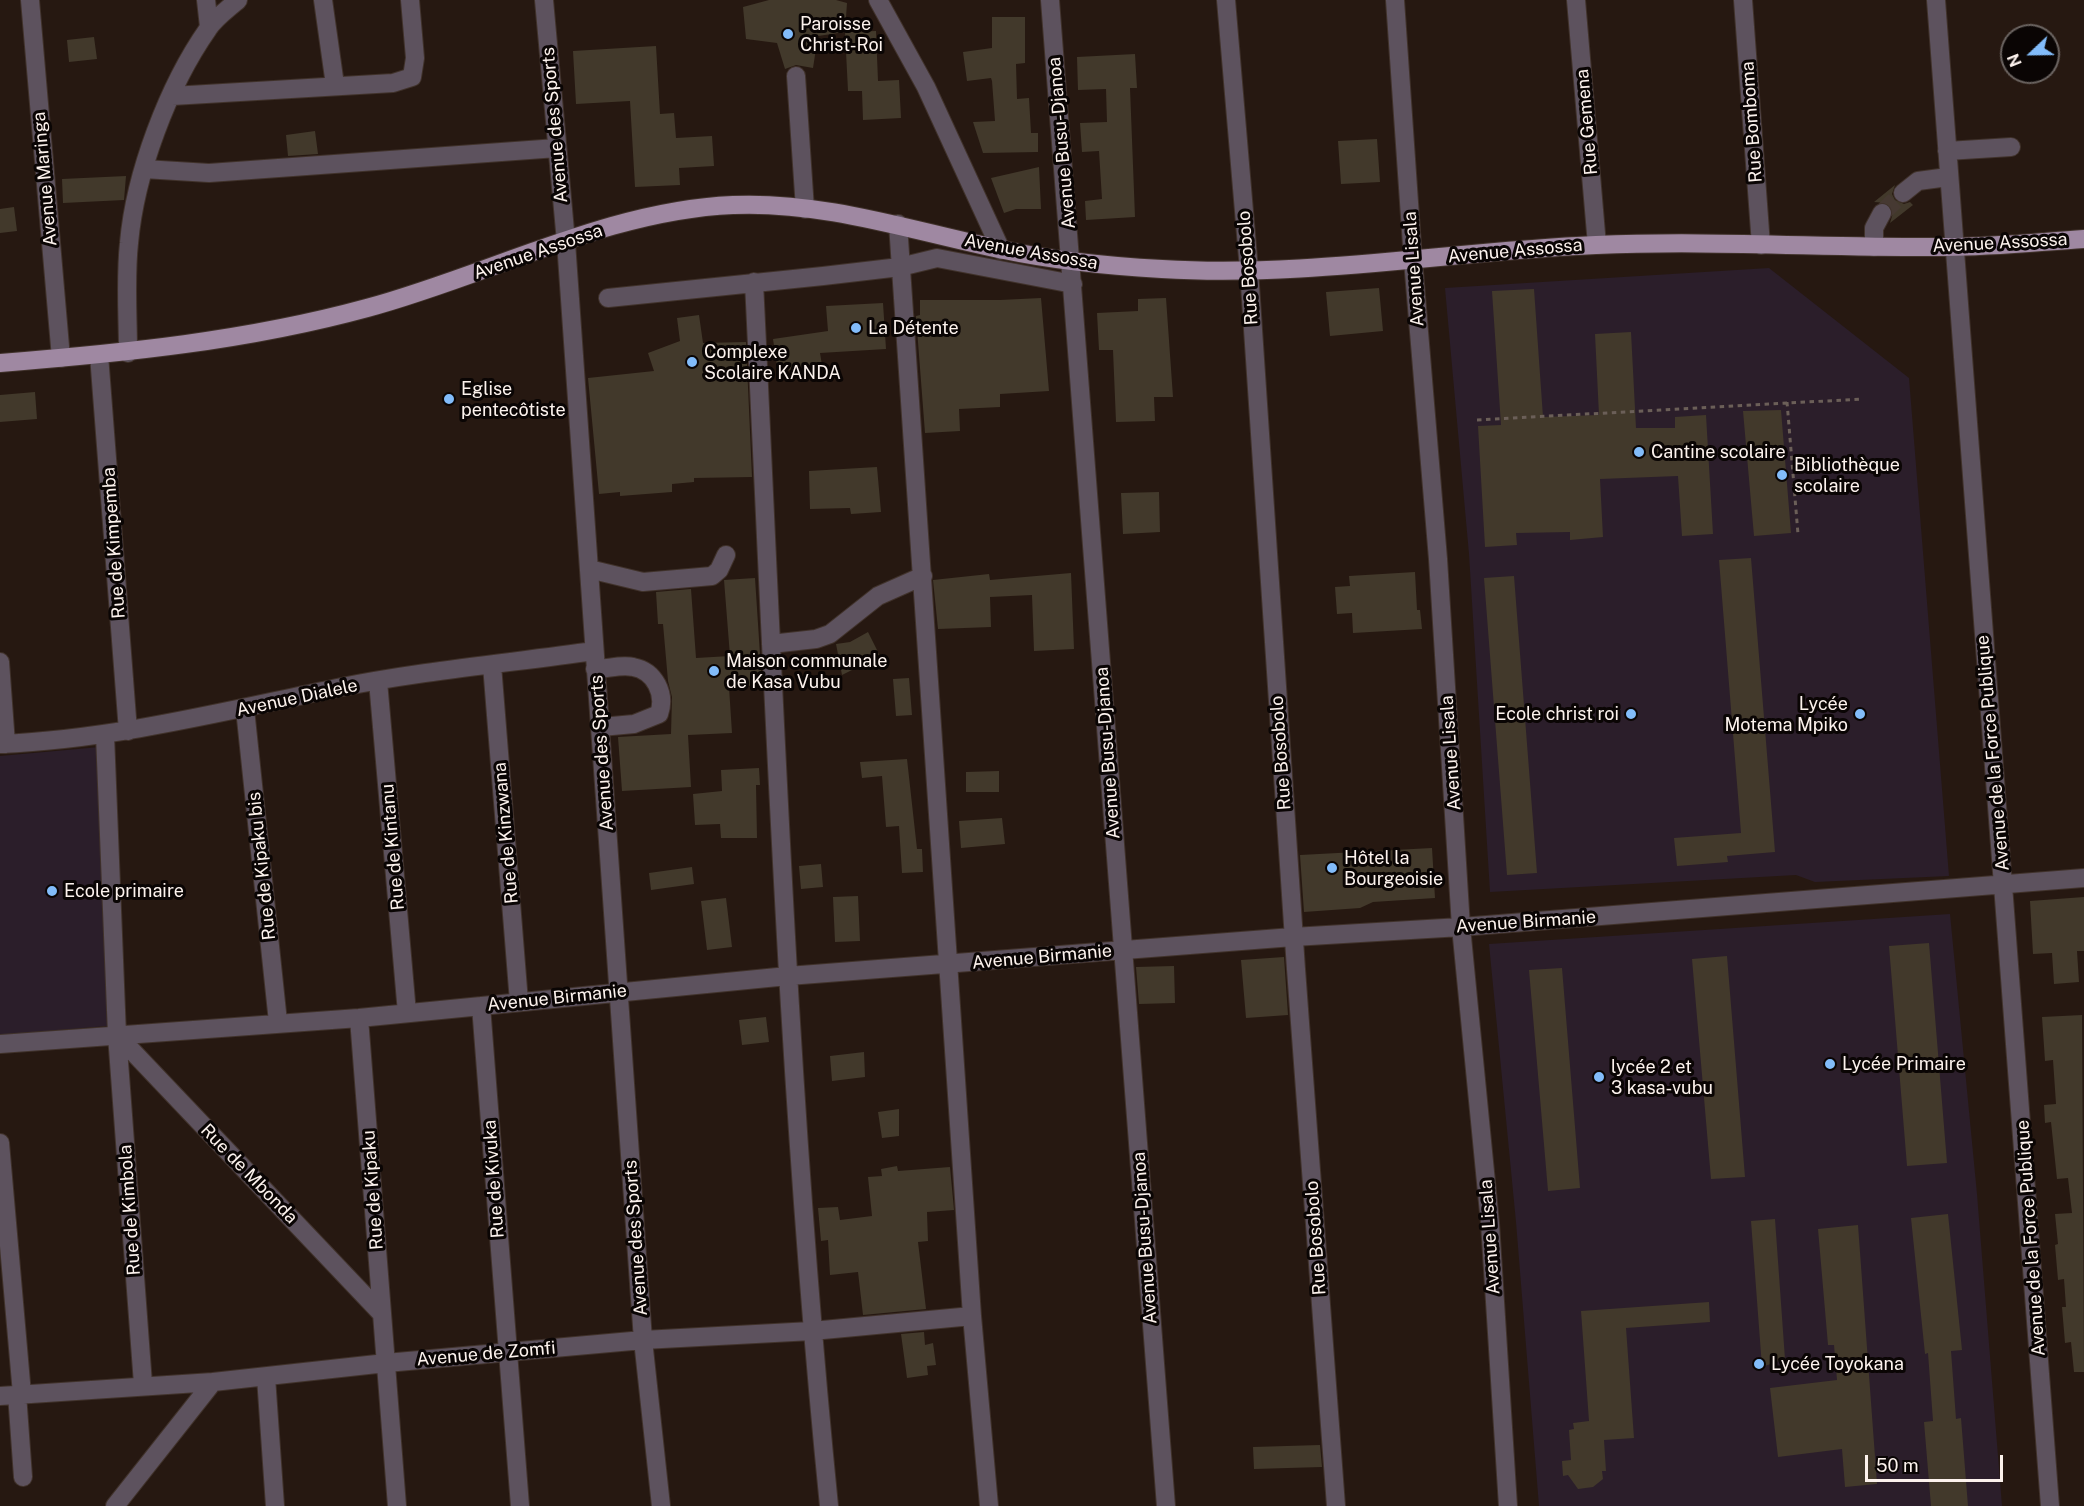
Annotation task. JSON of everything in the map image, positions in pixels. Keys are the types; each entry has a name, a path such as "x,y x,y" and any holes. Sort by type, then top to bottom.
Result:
{"main road":[{"name":"Avenue Assossa","path":"0,363 128,353 227,340 365,309 449,283 602,228 713,207 754,205 805,209 898,224 1001,250 1072,261 1170,269 1249,270 1413,260 1597,244 1953,247 2084,239"}],"street":[{"name":"Avenue Maringa","path":"30,0 61,358"},
{"path":"207,0 209,27"},
{"path":"128,353 129,243 151,144 184,69 209,27 238,0"},
{"path":"323,0 335,85"},
{"path":"172,96 393,83 412,77 415,58 410,0"},
{"name":"Avenue des Sports","path":"544,0 566,242 643,1340 662,1506"},
{"path":"878,0 926,87 1001,250"},
{"name":"Avenue Busu-Djanoa","path":"1050,0 1072,261 1122,949 1166,1506"},
{"name":"Rue Bosobolo","path":"1226,0 1249,270 1293,937 1336,1506"},
{"name":"Avenue Lisala","path":"1395,0 1413,260 1438,559 1461,927 1490,1223 1508,1506"},
{"name":"Rue Gemena","path":"1576,0 1597,244"},
{"name":"Rue Bomboma","path":"1743,0 1761,245"},
{"name":"Avenue de la Force Publique","path":"1936,0 2050,1506"},
{"path":"796,76 805,209"},
{"path":"1947,151 2010,147"},
{"path":"144,169 209,173 557,148"},
{"path":"1903,193 1918,181 1948,177"},
{"path":"1874,247 1874,228 1882,213"},
{"path":"898,224 972,1316 989,1506"},
{"path":"608,298 900,267 925,260 948,258 1073,284"},
{"path":"754,282 788,976 812,1331 830,1506"},
{"name":"Rue de Kimpemba","path":"99,355 128,731"},
{"path":"589,569 643,582 712,576 719,570 726,555"},
{"path":"771,644 816,639 830,634 878,596 923,576"},
{"name":"Avenue Dialele","path":"3,744 105,735 378,681 492,665 595,660 633,667 648,674 660,690 662,704 659,714 634,724 601,727"},
{"path":"0,662 3,744"},
{"name":"Rue de Kinzwana","path":"492,665 519,1002"},
{"name":"Rue de Kintanu","path":"378,681 407,1013"},
{"name":"Rue de Kipaku bis","path":"245,709 278,1022"},
{"path":"105,735 117,1035"},
{"name":"Avenue Birmanie","path":"0,1044 278,1022 359,1018 788,976 948,965 1122,949 1461,927 2084,878"},
{"name":"Rue de Kivuka","path":"482,1006 520,1506"},
{"name":"Rue de Kipaku","path":"359,1018 397,1506"},
{"name":"Rue de Mbonda","path":"117,1035 382,1314"},
{"name":"Rue de Kimbola","path":"117,1035 143,1384"},
{"path":"0,1143 13,1395 23,1477"},
{"name":"Avenue de Zomfi","path":"13,1395 143,1384 213,1382 386,1363 643,1340 812,1331 972,1316"},
{"path":"266,1377 275,1506"},
{"path":"115,1506 213,1382"}],"path":[{"path":"1477,420 1863,399"},
{"path":"1787,402 1797,534"}],"shaded area":[{"name":"Lycée Motema Mpiko","path":"1769,268 1909,378 1949,876 1815,882 1796,875 1490,892 1469,554 1445,288"},
{"name":"Ecole primaire","path":"100,747 107,1026 0,1035 0,756"},
{"path":"1950,914 1977,1194 2002,1506 1539,1506 1516,1222 1489,944"}],"building":[{"name":"Paroisse Christ-Roi","path":"769,0 836,0 847,3 845,32 818,36 813,68 796,65 785,69 777,43 746,39 743,7"},
{"path":"992,17 1025,17 1025,63 1016,64 1017,99 1029,98 1031,133 1038,133 1038,152 983,153 973,122 995,121 992,81 991,78 967,81 963,52 992,48"},
{"path":"876,31 878,81 899,80 901,118 863,120 862,91 848,91 845,32"},
{"path":"94,37 97,59 69,62 67,40"},
{"path":"656,46 660,114 674,113 676,138 712,136 714,166 679,168 680,185 635,187 630,101 576,104 573,51"},
{"path":"1135,54 1137,88 1130,88 1135,217 1086,220 1085,201 1102,199 1099,151 1082,152 1080,123 1107,122 1106,89 1078,90 1077,57"},
{"path":"315,131 318,154 288,156 286,135"},
{"path":"1377,139 1380,182 1341,184 1338,141"},
{"path":"1039,167 1041,209 1016,209 1004,213 991,178"},
{"path":"126,176 124,200 63,203 62,179"},
{"path":"1895,185 1892,194 1895,200 1904,204 1910,202 1913,205 1890,223 1893,213 1891,207 1887,203 1874,202"},
{"path":"14,207 17,231 0,233 0,209"},
{"path":"1379,288 1383,331 1330,336 1326,292"},
{"path":"1534,289 1543,417 1599,415 1595,334 1631,332 1636,428 1675,428 1675,417 1706,415 1713,534 1682,536 1678,476 1600,479 1603,537 1570,540 1570,532 1516,533 1517,545 1485,547 1478,426 1501,425 1492,291"},
{"path":"1041,298 1049,391 1000,394 1000,407 959,409 960,431 925,433 916,316 920,315 920,300"},
{"path":"1166,298 1173,397 1154,397 1155,421 1116,422 1113,350 1099,350 1097,313 1138,311 1138,299"},
{"name":"La Détente","path":"883,303 886,349 820,353 822,365 778,372 773,339 828,331 826,306"},
{"path":"699,315 703,343 746,342 752,477 694,478 694,482 672,484 672,492 620,496 620,492 599,494 588,378 654,371 648,353 680,341 677,318"},
{"path":"35,392 37,419 0,422 0,395"},
{"path":"1781,410 1791,533 1754,536 1743,411"},
{"path":"877,467 881,512 851,514 850,508 810,509 809,471"},
{"path":"1159,492 1160,532 1123,534 1121,493"},
{"path":"1751,558 1775,852 1727,856 1728,862 1677,866 1674,838 1741,833 1719,560"},
{"path":"1415,572 1417,610 1420,610 1422,629 1353,633 1352,613 1337,614 1335,587 1350,586 1349,576"},
{"path":"1071,573 1074,649 1034,651 1032,595 990,597 991,627 938,629 933,580 989,574 990,580"},
{"path":"1514,576 1537,873 1507,875 1484,578"},
{"name":"Maison communale de Kasa Vubu","path":"755,578 762,685 729,687 732,733 688,735 691,787 622,791 618,737 671,734 672,697 668,681 663,624 658,624 656,592 691,589 696,658 730,656 724,580"},
{"path":"868,632 880,656 842,675 836,644 850,642"},
{"path":"909,678 912,715 896,716 893,679"},
{"path":"907,759 917,849 922,849 923,872 902,873 899,826 886,827 882,776 862,778 860,762"},
{"path":"759,768 760,785 756,785 757,838 721,838 720,824 695,825 693,794 722,791 721,770"},
{"path":"999,771 999,792 966,792 966,772"},
{"path":"1002,818 1005,844 961,848 959,821"},
{"path":"1432,848 1435,898 1373,902 1360,908 1304,912 1300,855"},
{"path":"821,864 823,887 801,889 799,866"},
{"path":"692,867 694,884 651,890 649,873"},
{"path":"858,896 860,941 835,942 833,897"},
{"path":"2084,897 2084,951 2077,951 2079,982 2054,984 2052,953 2033,954 2030,901"},
{"path":"726,898 732,947 707,950 701,901"},
{"path":"1929,943 1947,1163 1907,1166 1889,946"},
{"path":"1727,956 1745,1177 1711,1179 1692,959"},
{"path":"1284,957 1288,1015 1246,1018 1241,960"},
{"path":"1174,966 1175,1003 1139,1004 1136,967"},
{"path":"1562,968 1580,1188 1548,1191 1529,970"},
{"path":"2082,1015 2084,1372 2074,1372 2071,1342 2065,1343 2062,1307 2066,1307 2064,1279 2058,1280 2055,1245 2058,1244 2055,1214 2072,1213 2068,1178 2057,1179 2051,1122 2045,1123 2044,1105 2056,1104 2053,1060 2045,1061 2042,1017"},
{"path":"766,1017 769,1042 742,1045 739,1020"},
{"path":"864,1052 865,1077 832,1081 830,1056"},
{"path":"899,1109 899,1136 882,1138 878,1112"},
{"path":"897,1166 898,1171 950,1167 954,1210 927,1212 928,1241 918,1242 926,1309 863,1315 858,1272 830,1275 828,1240 821,1241 818,1208 838,1207 840,1220 872,1216 868,1177 882,1176 881,1169"},
{"path":"1948,1214 1962,1350 1951,1351 1956,1419 1961,1418 1968,1506 1931,1506 1924,1422 1933,1421 1928,1353 1925,1354 1911,1218"},
{"path":"1775,1219 1785,1359 1762,1367 1751,1221"},
{"path":"1858,1225 1877,1484 1845,1487 1842,1449 1778,1457 1770,1388 1837,1380 1834,1345 1828,1345 1818,1229"},
{"path":"1709,1302 1710,1322 1626,1328 1634,1438 1604,1440 1606,1471 1602,1471 1603,1479 1593,1487 1578,1489 1568,1475 1563,1476 1562,1461 1571,1460 1569,1430 1574,1429 1573,1423 1589,1421 1581,1311"},
{"path":"924,1332 925,1345 933,1343 936,1365 927,1366 928,1375 907,1378 901,1334"},
{"path":"1320,1445 1322,1467 1254,1469 1253,1447"}],"tunnel":[{"path":"1882,213 1903,193"}],"place":[{"name":"Paroisse Christ-Roi","path":"788,34"},
{"name":"La Détente","path":"856,328"},
{"name":"Complexe Scolaire KANDA","path":"692,362"},
{"name":"Eglise pentecôtiste","path":"449,399"},
{"name":"Cantine scolaire","path":"1639,452"},
{"name":"Bibliothèque scolaire","path":"1782,475"},
{"name":"Maison communale de Kasa Vubu","path":"714,671"},
{"name":"Ecole christ roi","path":"1631,714"},
{"name":"Lycée Motema Mpiko","path":"1860,714"},
{"name":"Hôtel la Bourgeoisie","path":"1332,868"},
{"name":"Ecole primaire","path":"52,891"},
{"name":"Lycée Primaire","path":"1830,1064"},
{"name":"lycée 2 et 3 kasa-vubu","path":"1599,1077"},
{"name":"Lycée Toyokana","path":"1759,1364"}]}
